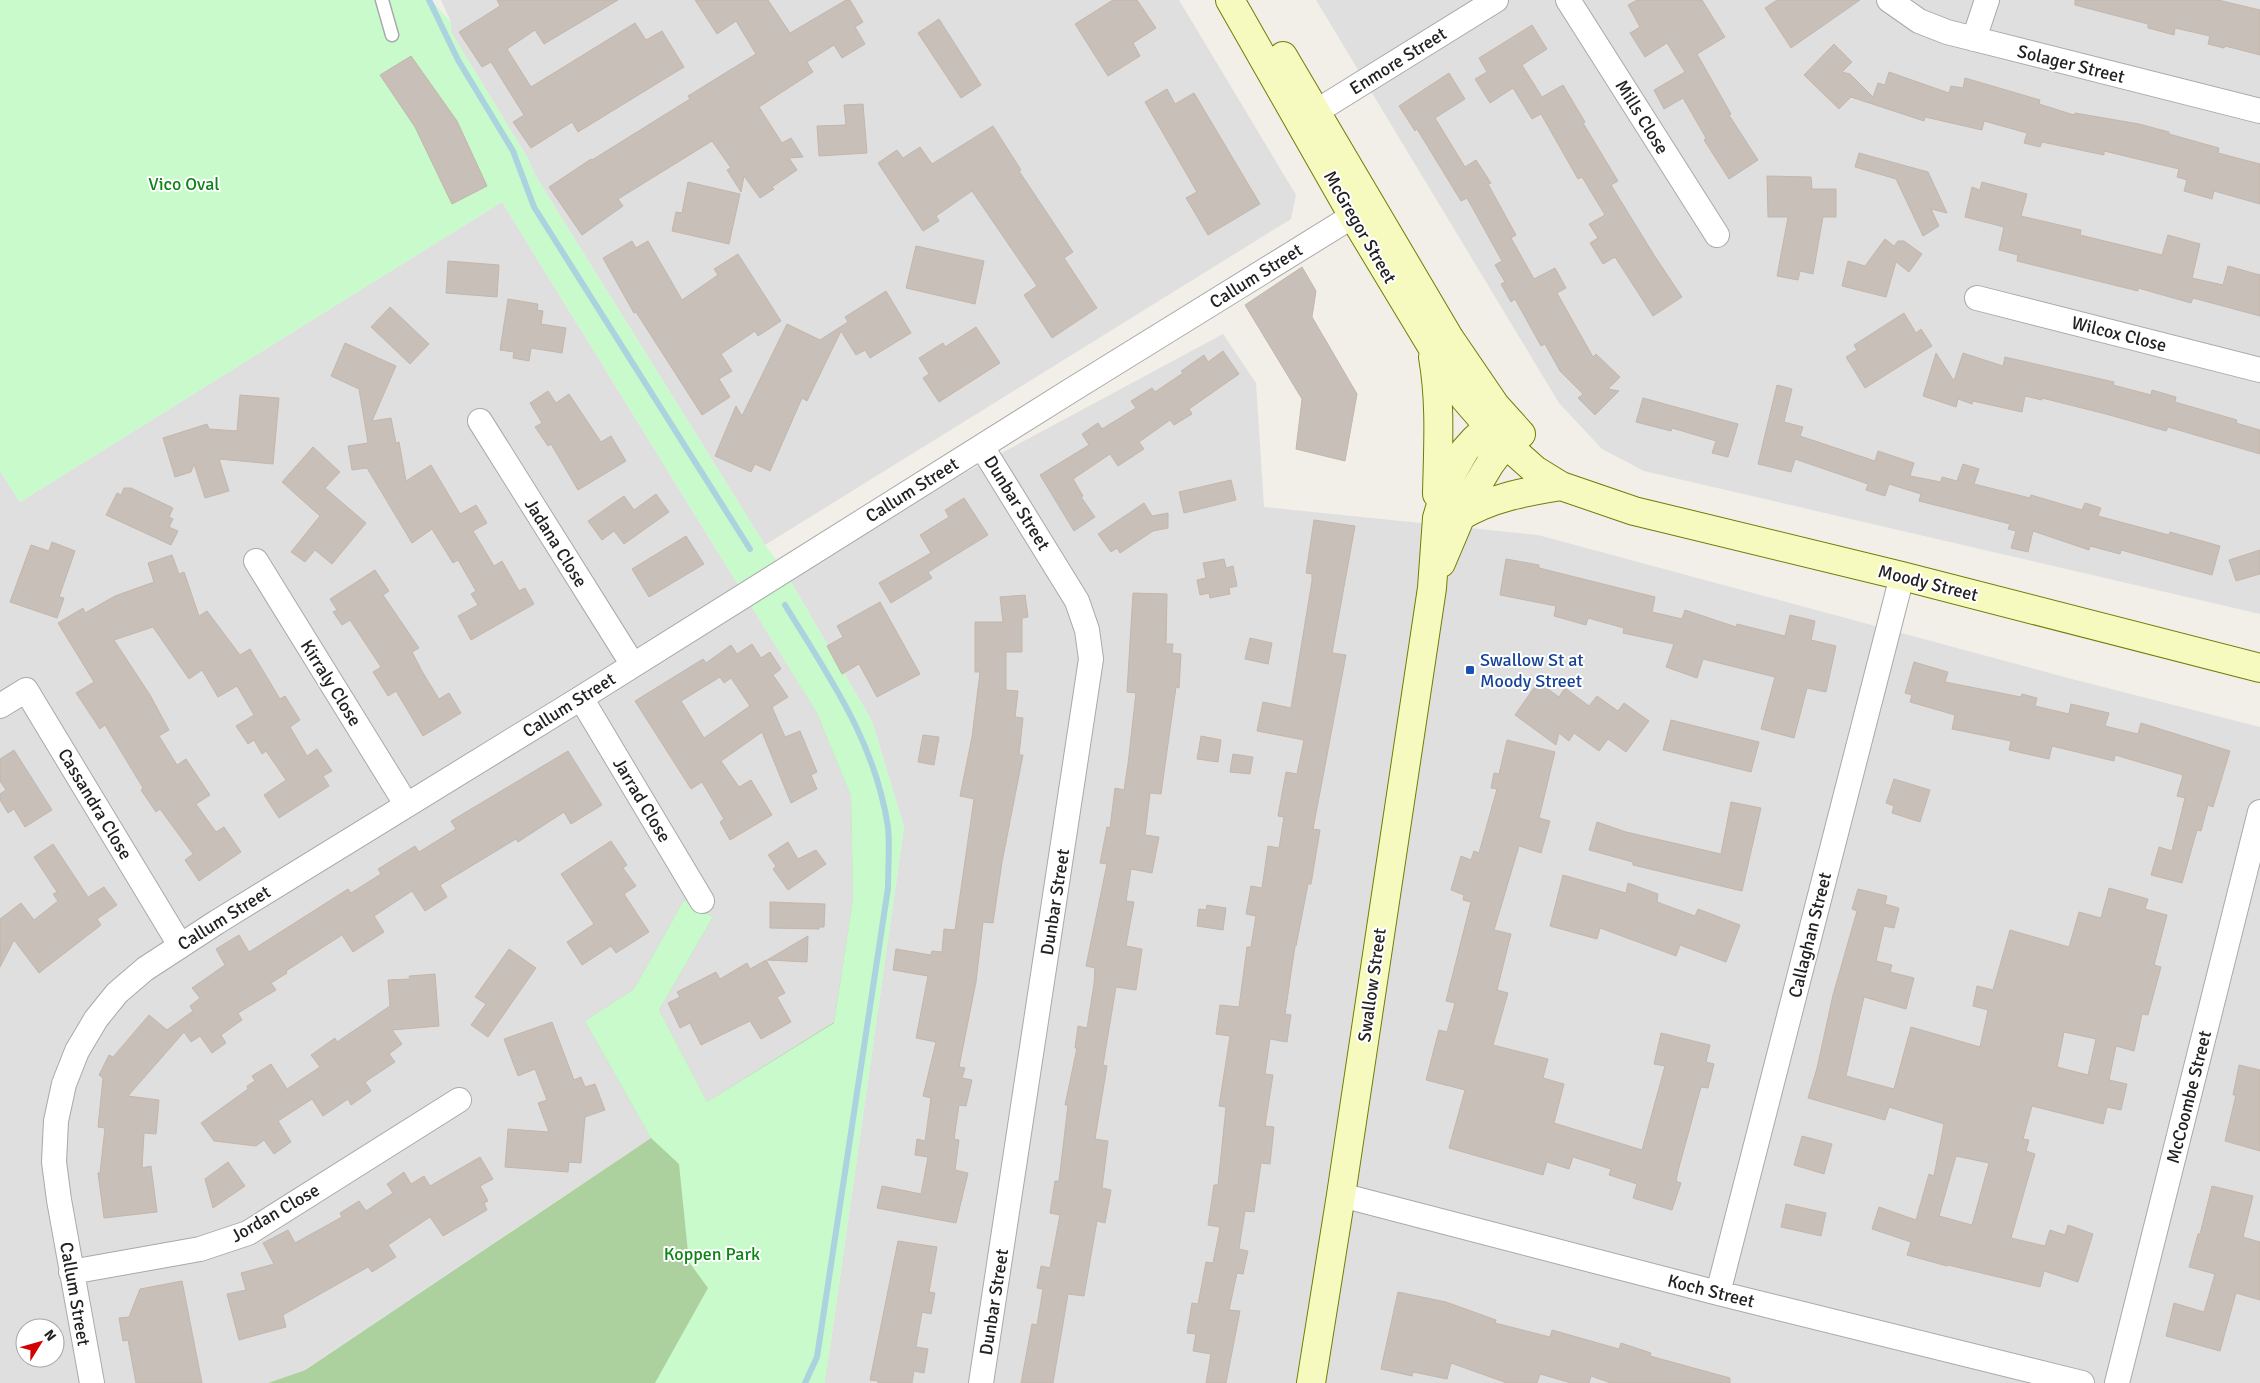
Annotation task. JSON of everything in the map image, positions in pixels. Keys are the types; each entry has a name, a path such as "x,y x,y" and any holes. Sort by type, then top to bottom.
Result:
{"main road":[{"name":"McGregor Street","path":"1230,0 1308,117"},
{"name":"McGregor Street","path":"1248,0 1308,117 1362,210 1432,349 1465,399 1501,431"},
{"name":"McGregor Street","path":"1362,210 1450,339 1501,431"},
{"path":"1432,349 1437,380 1439,427 1449,517 1500,497 1561,486"},
{"name":"Moody Street","path":"1501,431 1535,470 1561,486 1634,511 1902,576 2260,668"},
{"name":"Moody Street","path":"1501,431 1596,497"},
{"name":"Swallow Street","path":"1311,1383 1432,588 1449,517 1474,488 1501,431"}],"street":[{"name":"Enmore Street","path":"1308,117 1496,0"},
{"name":"Mills Close","path":"1568,0 1717,235"},
{"name":"Solager Street","path":"1889,0 1920,21 1947,32 2260,111"},
{"path":"1974,40 1987,0"},
{"name":"Callum Street","path":"92,1383 70,1272 54,1162 56,1121 64,1084 77,1050 96,1019 117,994 145,969 180,945 406,804 582,698 1362,210"},
{"name":"Wilcox Close","path":"1977,298 2260,370"},
{"name":"Jadana Close","path":"480,421 632,665"},
{"name":"Dunbar Street","path":"981,1383 1091,660 1087,630 1077,601 982,447"},
{"name":"Kirraly Close","path":"256,561 406,804"},
{"name":"Callaghan Street","path":"1718,1293 1902,576"},
{"name":"Cassandra Close","path":"0,706 26,690 180,945"},
{"name":"Jarrad Close","path":"582,698 702,901"},
{"name":"McCoombe Street","path":"2117,1383 2260,812"},
{"name":"Jordan Close","path":"70,1272 200,1249 248,1233 458,1100"},
{"name":"Koch Street","path":"1341,1195 1718,1293 2082,1383"}],"lane":[{"path":"382,0 392,35"}],"shaded area":[{"path":"441,0 1179,0 1296,195 1291,219 765,545 535,175 527,157 451,32 451,22"},
{"path":"1316,0 2260,0 2260,614 1644,471 1602,449 1559,403"},
{"path":"502,202 817,713 851,796 853,899 834,1022 707,1102 659,1010 712,918 684,900 634,989 585,1021 651,1138 304,1370 268,1383 0,1383 0,471 20,502"},
{"path":"1223,334 1256,383 1264,507 1538,535 2068,678 2260,727 2260,1383 825,1383 904,827 872,721 784,570"}],"green space":[{"name":"Vico Oval","path":"0,0 431,0 451,22 451,32 527,157 535,175 765,545 784,570 872,721 904,827 825,1383 655,1383 708,1288 689,1262 679,1164 651,1138 585,1021 634,989 684,900 713,917 659,1010 707,1102 834,1023 853,899 851,796 817,713 502,202 20,502 0,471"},
{"name":"Koppen Park","path":"745,595 872,721 830,1344 825,1383 268,1383 305,1370 651,1138 585,1021 634,989 684,900 713,917 659,1010 707,1102 834,1022 853,899 851,796 817,713"}],"building":[{"path":"497,0 618,0 544,44 535,30 507,49 531,87 635,23 646,40 662,31 684,67 578,132 572,122 531,148 513,122 524,115 491,62 482,67 459,32 500,6"},
{"path":"695,0 768,0 790,33 846,0 850,0 863,22 855,27 865,44 842,58 834,45 807,62 813,72 759,107 782,143 791,138 803,157 789,158 797,170 772,187 774,189 760,198 744,176 741,192 727,170 731,168 712,141 618,199 623,206 582,235 549,187 591,159 690,99 688,96 756,54 736,21 717,34"},
{"path":"1113,0 1137,0 1156,28 1133,43 1140,56 1108,76 1075,24"},
{"path":"1637,0 1702,0 1725,37 1697,54 1731,114 1729,115 1758,160 1729,179 1704,140 1706,138 1683,98 1664,109 1654,90 1685,72 1667,43 1645,57 1630,33 1640,27 1628,5"},
{"path":"1777,0 1860,0 1791,48 1765,8"},
{"path":"2075,0 2218,0 2260,10 2260,55 2225,46 2224,48 2208,44 2210,36 2175,28 2174,35 2148,28 2148,24 2075,5"},
{"path":"939,19 981,85 961,98 918,33"},
{"path":"1532,25 1547,49 1522,65 1542,97 1563,85 1585,122 1583,123 1618,181 1611,185 1682,297 1653,316 1615,257 1603,264 1590,243 1598,238 1589,224 1605,215 1582,177 1578,179 1541,114 1532,119 1513,88 1490,103 1475,79 1487,72 1479,58"},
{"path":"1834,44 1852,62 1842,72 1850,74 1873,97 1878,83 1885,85 1889,72 1949,93 1951,86 1963,88 1965,78 2040,100 2039,104 2074,115 2075,113 2139,124 2219,148 2218,153 2260,164 2260,204 2214,191 2212,199 2184,191 2187,180 2177,177 2179,169 2104,151 2104,155 2042,142 2040,147 2024,143 2027,133 1984,121 1982,130 1925,117 1924,121 1851,97 1839,109 1804,75"},
{"path":"411,56 457,121 487,186 452,204 415,127 380,75"},
{"path":"1449,73 1465,99 1435,118 1465,167 1476,160 1491,183 1488,184 1516,235 1511,238 1534,279 1555,268 1566,288 1557,293 1593,357 1596,354 1620,377 1608,389 1619,391 1595,415 1578,398 1583,394 1560,371 1545,344 1541,346 1515,299 1511,302 1501,284 1505,282 1495,265 1502,261 1467,198 1461,201 1417,129 1415,131 1399,106"},
{"path":"1167,89 1175,104 1194,93 1260,204 1208,235 1186,198 1197,192 1145,102"},
{"path":"863,104 867,153 819,156 817,126 846,125 844,105"},
{"path":"993,126 1021,170 1019,171 1073,252 1064,258 1097,308 1052,338 1024,295 1037,286 972,191 936,216 939,221 923,231 878,163 897,150 903,158 920,147 932,164"},
{"path":"1859,153 1928,172 1947,213 1931,209 1939,226 1923,236 1896,179 1855,167"},
{"path":"1767,176 1811,177 1812,189 1836,189 1836,217 1823,217 1813,274 1800,271 1798,280 1777,276 1788,217 1768,217"},
{"path":"688,182 740,194 729,244 672,231 676,212 682,213"},
{"path":"1982,182 2027,194 2021,216 2081,230 2080,235 2162,255 2168,235 2200,244 2192,278 2223,285 2228,266 2260,275 2260,316 2193,298 2191,303 2138,288 2138,291 2017,261 2018,255 1999,250 2004,227 1965,217 1972,187 1980,190"},
{"path":"1885,239 1894,246 1898,241 1904,241 1922,254 1909,272 1896,262 1886,297 1842,286 1848,261 1865,266"},
{"path":"632,241 636,248 648,241 682,300 718,275 714,269 738,254 781,321 758,336 755,331 721,354 732,371 719,379 730,397 702,415 636,312 634,313 603,258"},
{"path":"916,246 984,261 975,304 906,288"},
{"path":"448,261 499,265 497,297 446,293"},
{"path":"1302,267 1316,291 1312,317 1357,394 1345,461 1296,449 1302,399 1245,305"},
{"path":"886,291 911,333 870,358 865,350 856,355 841,331 807,401 802,398 770,471 755,464 751,472 715,456 736,406 742,416 787,324 820,340 848,322 845,317"},
{"path":"508,299 538,304 537,310 543,311 541,324 566,328 562,353 531,348 529,361 513,358 514,352 500,350"},
{"path":"390,307 429,344 410,364 371,327"},
{"path":"1904,313 1916,333 1921,329 1932,346 1865,388 1846,357 1857,350 1854,345"},
{"path":"976,327 1000,363 939,402 923,378 929,374 919,358 943,343 945,347"},
{"path":"345,343 396,366 372,421 391,418 396,443 399,442 406,481 431,465 460,514 476,505 487,523 473,531 494,566 502,561 519,591 525,588 534,604 471,640 458,616 478,605 471,594 476,591 458,560 453,563 432,529 412,543 367,468 352,470 348,446 368,443 359,389 331,376"},
{"path":"1223,351 1239,374 1189,409 1192,414 1174,425 1170,420 1139,442 1144,449 1118,466 1110,454 1073,479 1083,496 1081,497 1095,517 1074,531 1040,475 1089,445 1082,434 1098,423 1102,429 1136,408 1131,401 1152,388 1155,392 1183,373 1181,371 1204,355 1208,362"},
{"path":"1936,353 1954,381 1963,353 2003,366 2005,357 2114,382 2113,385 2151,395 2152,390 2176,397 2175,402 2237,420 2236,423 2260,430 2260,454 2168,427 2166,431 2042,398 2042,400 2025,396 2022,412 1973,401 1972,404 1958,399 1956,407 1923,396"},
{"path":"1777,385 1792,389 1784,422 1803,427 1800,436 1875,461 1878,451 1914,463 1910,476 1941,482 1942,477 1957,481 1963,464 1979,469 1974,484 2030,498 2031,495 2082,510 2085,503 2101,508 2098,516 2169,535 2170,532 2220,546 2212,575 2121,550 2120,554 2090,546 2089,550 2033,531 2028,552 2011,548 2016,531 2008,529 2010,524 1919,501 1921,494 1889,484 1885,496 1866,490 1868,484 1795,459 1791,472 1758,464"},
{"path":"548,391 556,403 569,394 601,442 611,436 626,461 578,490 551,444 548,446 535,427 542,423 530,403"},
{"path":"240,395 279,398 273,464 219,459 229,491 205,498 194,464 191,472 175,477 163,438 207,424 209,429 237,431"},
{"path":"1643,398 1738,424 1728,457 1712,453 1716,441 1672,428 1671,431 1636,422"},
{"path":"313,447 340,472 325,488 366,523 332,564 315,550 305,562 291,552 320,516 282,482"},
{"path":"1231,480 1236,500 1184,513 1179,492"},
{"path":"124,488 131,488 173,508 169,517 173,519 169,527 178,531 171,545 106,515 117,493 121,495"},
{"path":"656,494 669,512 624,544 614,531 602,540 588,521 624,496 634,510"},
{"path":"964,498 988,535 928,572 932,578 891,603 879,583 931,553 920,535 949,517 945,510"},
{"path":"1144,503 1152,516 1168,513 1168,528 1153,531 1120,553 1117,548 1111,552 1098,534"},
{"path":"1314,520 1355,526 1332,653 1346,655 1313,829 1320,830 1311,884 1308,884 1295,946 1285,1014 1291,1015 1287,1042 1270,1039 1265,1074 1273,1075 1265,1126 1274,1127 1270,1164 1261,1163 1254,1212 1245,1211 1239,1249 1248,1251 1243,1274 1237,1273 1229,1310 1240,1311 1226,1383 1206,1383 1211,1354 1193,1351 1196,1334 1187,1333 1192,1303 1198,1304 1206,1262 1213,1263 1220,1227 1208,1225 1214,1185 1218,1185 1226,1107 1219,1106 1230,1036 1216,1034 1220,1005 1239,1007 1247,947 1251,947 1256,916 1246,914 1251,886 1262,888 1268,846 1279,848 1284,817 1278,816 1286,772 1297,774 1304,740 1257,731 1263,702 1291,708 1312,581 1312,574 1306,573"},
{"path":"686,536 704,564 649,597 632,569"},
{"path":"52,542 75,551 59,597 64,598 57,618 10,602 31,545 49,551"},
{"path":"2260,550 2260,574 2236,581 2229,560"},
{"path":"172,555 179,574 184,572 199,616 207,611 240,655 250,649 280,699 285,696 300,720 290,727 307,756 317,749 332,771 323,776 329,786 279,818 264,795 286,780 266,751 262,754 254,740 248,744 236,726 254,715 237,686 218,697 202,670 189,679 153,627 114,640 150,695 169,730 159,736 177,765 186,759 210,795 196,804 216,832 224,827 241,852 199,881 185,860 193,854 160,809 156,812 141,790 143,788 105,725 100,729 76,693 94,682 58,623 83,608 85,613 115,596 154,582 148,563"},
{"path":"1224,559 1226,568 1233,566 1237,586 1229,588 1230,594 1210,598 1209,593 1200,595 1197,580 1206,578 1203,563"},
{"path":"1506,559 1539,565 1539,568 1655,597 1652,612 1682,619 1685,610 1736,627 1737,624 1785,636 1790,615 1815,621 1811,640 1836,646 1826,692 1807,688 1794,738 1761,729 1775,677 1703,659 1697,678 1666,667 1674,644 1623,633 1624,628 1588,618 1586,625 1554,616 1556,606 1500,595"},
{"path":"375,570 389,591 383,595 419,648 412,652 423,673 439,699 449,693 461,713 423,736 396,691 388,696 373,672 381,667 350,620 342,625 333,612 337,610 330,599"},
{"path":"1133,593 1167,594 1166,644 1173,644 1172,653 1181,654 1179,688 1176,687 1161,794 1150,793 1145,835 1159,837 1152,873 1131,869 1126,901 1134,902 1126,946 1142,949 1136,990 1116,987 1103,1065 1107,1066 1095,1139 1108,1141 1102,1188 1111,1190 1105,1223 1097,1221 1084,1296 1068,1294 1053,1383 1021,1383 1032,1324 1037,1325 1043,1289 1037,1288 1041,1266 1050,1268 1060,1215 1050,1213 1055,1181 1059,1181 1068,1105 1065,1105 1077,1048 1075,1048 1078,1026 1087,1028 1094,984 1095,968 1086,966 1107,864 1100,863 1107,827 1110,828 1115,788 1124,790 1128,764 1136,693 1127,692"},
{"path":"1025,595 1028,617 1022,618 1022,652 1006,652 1006,690 1018,691 1015,717 1023,718 1019,755 1023,755 1002,862 993,923 983,922 976,982 959,1067 965,1068 962,1078 972,1080 966,1106 959,1105 954,1139 959,1140 955,1170 968,1173 956,1223 877,1208 882,1186 921,1194 928,1157 915,1155 917,1139 925,1141 931,1098 923,1096 936,1042 916,1038 928,976 893,970 896,949 931,955 932,951 942,952 944,929 955,930 974,799 960,796 972,737 980,672 975,672 975,622 1003,622 1000,597"},
{"path":"880,602 920,674 877,697 859,664 842,674 827,646 843,637 837,626"},
{"path":"1250,638 1272,643 1268,664 1245,659"},
{"path":"752,644 761,658 770,652 781,669 773,675 788,697 772,707 785,737 800,731 817,772 811,775 817,789 791,803 762,732 721,761 739,787 751,780 772,815 730,840 720,822 724,819 702,782 691,789 635,701 703,659 706,663 731,645 737,654","holes":["720,677 724,683 731,678 750,706 704,738 681,701"]},
{"path":"1914,662 1948,672 1945,682 2021,697 2022,694 2037,698 2035,706 2069,714 2071,704 2109,713 2105,726 2138,734 2141,723 2230,751 2213,807 2208,805 2201,831 2197,830 2182,883 2151,875 2159,847 2172,851 2185,798 2177,796 2183,775 2115,755 2114,761 2052,746 2049,759 2009,750 2011,741 1952,729 1955,715 1910,702 1912,695 1905,693"},
{"path":"1538,682 1559,697 1565,688 1589,706 1597,696 1618,711 1624,703 1649,721 1626,752 1608,739 1599,751 1574,733 1569,741 1559,733 1556,745 1515,715"},
{"path":"1671,720 1759,742 1751,772 1663,750"},
{"path":"923,735 939,737 934,765 918,762"},
{"path":"1201,736 1221,740 1218,762 1197,759"},
{"path":"1507,740 1555,752 1539,818 1550,821 1541,853 1519,846 1494,930 1511,934 1497,990 1508,993 1493,1045 1548,1059 1543,1078 1564,1084 1554,1123 1642,1150 1665,1066 1654,1064 1661,1033 1710,1045 1706,1062 1714,1064 1708,1088 1701,1087 1678,1171 1676,1181 1681,1183 1672,1210 1633,1198 1637,1184 1609,1175 1611,1169 1573,1157 1569,1169 1547,1162 1543,1175 1449,1148 1465,1090 1426,1080 1439,1030 1447,1032 1455,1003 1446,1001 1471,902 1463,900 1464,895 1451,890 1461,856 1471,860 1474,851 1479,853 1497,789 1491,788 1494,773 1499,774"},
{"path":"14,750 52,810 25,827 14,809 8,813 0,800 0,794 6,790 0,781 0,759"},
{"path":"568,751 602,805 571,824 564,812 518,842 516,839 440,885 447,897 425,911 412,891 374,916 384,932 353,952 342,935 286,971 287,973 271,983 276,990 238,1013 242,1020 221,1035 226,1043 212,1053 200,1036 191,1042 184,1032 128,1096 159,1100 156,1134 144,1133 142,1168 151,1166 157,1212 104,1218 98,1173 100,1173 105,1128 98,1127 103,1078 99,1075 109,1055 113,1057 149,1015 167,1030 193,1011 190,1006 200,998 192,988 225,965 216,949 239,935 249,952 348,889 351,893 381,874 378,869 415,846 419,852 456,829 451,821"},
{"path":"1233,754 1253,757 1250,774 1230,772"},
{"path":"1894,779 1930,790 1920,822 1892,813 1894,806 1886,803"},
{"path":"1731,802 1761,808 1742,891 1633,865 1633,862 1589,850 1597,822 1626,832 1721,854"},
{"path":"611,841 627,865 623,868 636,886 624,894 649,932 616,953 611,946 582,965 567,942 594,924 561,874"},
{"path":"788,842 798,859 816,850 826,864 788,890 773,869 776,866 768,855"},
{"path":"53,844 88,897 104,887 117,905 97,919 101,925 39,973 14,940 0,967 0,919 21,903 34,920 58,901 53,894 57,892 34,857"},
{"path":"1563,875 1626,893 1628,883 1658,894 1657,902 1695,916 1698,909 1740,925 1726,962 1680,945 1676,956 1600,928 1597,939 1550,926"},
{"path":"2109,888 2148,899 2145,909 2167,915 2154,965 2161,967 2148,1015 2142,1014 2134,1051 2116,1046 2109,1080 2127,1084 2121,1110 2107,1107 2103,1124 2032,1106 2023,1139 2029,1140 2026,1151 2035,1154 2011,1238 2045,1246 2050,1230 2065,1235 2068,1225 2093,1234 2078,1282 2044,1271 2040,1287 1907,1255 1911,1242 1872,1229 1879,1207 1916,1220 1929,1174 1934,1176 1944,1124 1889,1107 1885,1120 1808,1098 1817,1068 1833,995 1857,911 1852,909 1858,889 1887,896 1885,904 1899,908 1894,928 1884,926 1876,961 1892,965 1890,972 1914,978 1906,1009 1864,997 1846,1076 1894,1089 1911,1027 1980,1047 1988,1010 1973,1006 1977,986 1993,990 2010,930 2069,947 2079,912 2101,918","holes":["2064,1032 2096,1039 2088,1075 2057,1067","1956,1156 1989,1163 1972,1225 1939,1216"]},
{"path":"770,902 825,904 824,927 819,927 819,929 770,928"},
{"path":"1207,905 1226,908 1223,930 1197,926 1199,909 1206,910"},
{"path":"808,936 807,962 767,960"},
{"path":"509,949 536,968 488,1037 471,1025 486,1004 475,997"},
{"path":"766,960 785,993 777,997 791,1022 761,1039 750,1021 701,1045 690,1023 680,1028 668,1003 680,997 677,992 716,972 720,979 747,963 750,969"},
{"path":"435,974 439,1026 392,1030 402,1044 389,1054 395,1062 365,1082 371,1091 351,1105 348,1099 323,1116 312,1099 278,1121 291,1142 274,1154 264,1140 256,1146 214,1141 201,1123 248,1089 247,1086 255,1081 252,1076 271,1064 287,1089 320,1067 311,1055 335,1038 337,1042 390,1006 388,980 410,979 409,976"},
{"path":"552,1022 574,1080 581,1077 585,1087 595,1084 605,1110 585,1117 581,1163 569,1162 568,1172 505,1167 508,1129 549,1132 538,1103 547,1100 535,1069 518,1076 504,1039"},
{"path":"2239,1065 2260,1070 2260,1151 2225,1141 2236,1095 2233,1095"},
{"path":"1802,1136 1832,1144 1824,1174 1794,1165"},
{"path":"480,1157 493,1179 480,1186 488,1201 484,1203 487,1210 443,1236 430,1217 388,1245 396,1257 372,1272 368,1267 283,1315 286,1327 239,1340 227,1294 246,1290 241,1273 274,1264 263,1243 288,1230 295,1243 342,1217 340,1213 359,1201 366,1211 393,1193 387,1184 404,1172 411,1184 424,1176 430,1186"},
{"path":"228,1162 245,1186 213,1208 205,1179"},
{"path":"2212,1186 2253,1196 2243,1237 2260,1242 2260,1300 2236,1293 2220,1351 2166,1336 2174,1303 2204,1312 2215,1274 2189,1267 2198,1234 2200,1234"},
{"path":"1786,1204 1826,1213 1821,1236 1781,1227"},
{"path":"898,1241 937,1247 929,1292 935,1293 931,1314 922,1312 916,1347 928,1349 924,1373 914,1371 912,1383 878,1383 878,1381 870,1380"},
{"path":"182,1281 202,1383 136,1383 128,1340 123,1341 119,1318 129,1317 140,1289"},
{"path":"1398,1292 1446,1302 1496,1320 1495,1323 1550,1337 1552,1330 1619,1349 1621,1343 1651,1353 1650,1356 1730,1378 1730,1383 1611,1383 1591,1376 1589,1383 1571,1383 1540,1374 1537,1383 1507,1383 1451,1363 1447,1379 1413,1372 1412,1376 1381,1369"}],"waterway":[{"path":"429,0 458,60 513,151 534,207 750,549"},
{"path":"785,605 833,684 861,738 873,766 882,796 889,842 888,888 817,1357 805,1383"}],"place":[{"name":"Swallow St at Moody Street","path":"1470,670"}]}
